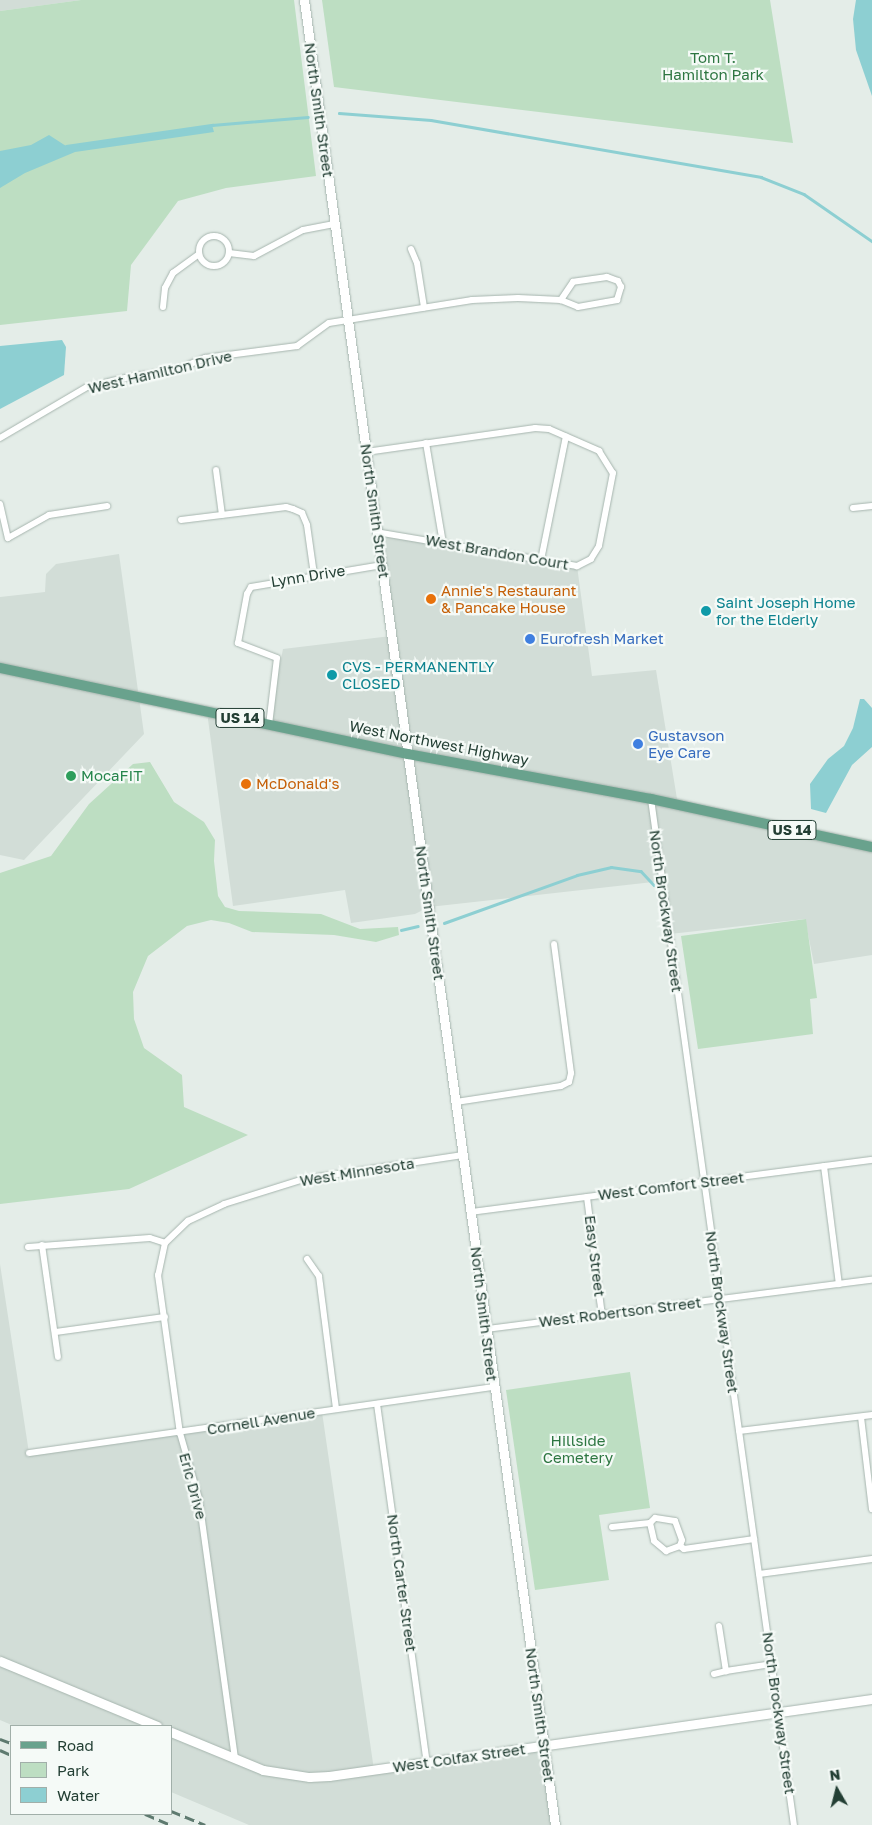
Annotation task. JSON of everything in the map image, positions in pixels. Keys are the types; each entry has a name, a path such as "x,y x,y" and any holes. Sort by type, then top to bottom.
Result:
{"main road":[{"name":"West Northwest Highway","path":"0,668 408,754 651,799 872,847"}],"street":[{"name":"North Smith Street","path":"304,0 555,1825"},
{"path":"229,253 254,256 296,232 335,224"},
{"path":"212,236 226,242 229,253 222,264 214,266 204,263 199,254 200,245 212,236"},
{"path":"411,249 417,262 424,307"},
{"path":"163,307 165,288 173,273 199,254"},
{"name":"West Hamilton Drive","path":"1,436 87,387 134,376 173,372 205,358 298,346 329,323 424,307 518,298 561,300 578,307 617,300 621,287 618,281 607,277 573,282 561,300"},
{"name":"West Brandon Court","path":"366,452 535,428 549,429 599,451 613,472 599,546 591,559 577,566 377,532"},
{"path":"541,560 566,436"},
{"path":"426,443 443,543"},
{"path":"216,470 222,514"},
{"path":"0,504 8,538 49,515 107,506"},
{"path":"181,520 286,506 302,514 308,526 314,575"},
{"path":"853,508 872,506"},
{"name":"Lynn Drive","path":"269,724 277,658 238,643 247,594 259,583 382,565"},
{"name":"North Brockway Street","path":"651,799 794,1825"},
{"path":"456,1102 561,1086 569,1082 571,1073 554,944"},
{"name":"West Minnesota","path":"166,1243 188,1221 224,1204 304,1179 463,1155"},
{"name":"West Comfort Street","path":"471,1212 872,1160"},
{"path":"824,1166 839,1284"},
{"name":"Easy Street","path":"587,1197 602,1315"},
{"path":"28,1247 150,1238 166,1243"},
{"name":"Eric Drive","path":"166,1243 158,1275 180,1433 199,1499 235,1759"},
{"path":"42,1245 58,1357"},
{"path":"307,1259 319,1276 336,1409"},
{"name":"West Robertson Street","path":"487,1329 872,1280"},
{"path":"55,1332 165,1318"},
{"name":"Cornell Avenue","path":"29,1453 494,1387"},
{"name":"North Carter Street","path":"377,1404 427,1763"},
{"path":"739,1431 872,1415"},
{"path":"862,1417 872,1509"},
{"path":"612,1527 650,1522 655,1518 675,1521 682,1540 680,1546"},
{"path":"650,1522 654,1541 659,1548 666,1551 680,1546 684,1549 754,1539"},
{"path":"759,1574 872,1559"},
{"path":"719,1626 726,1671"},
{"path":"0,1661 155,1725"},
{"path":"714,1674 772,1664"},
{"name":"West Colfax Street","path":"172,1732 263,1770 309,1777 427,1763 872,1699"}],"shaded area":[{"path":"0,0 81,0 0,11"},
{"path":"377,532 577,566 592,676 656,670 678,805 872,847 872,955 814,964 805,919 670,934 662,881 429,907 415,914 351,923 345,890 233,906 207,712 268,724 283,649 391,636"},
{"path":"119,554 144,734 24,860 0,855 0,597 45,592 46,574 56,564"},
{"path":"0,1264 29,1453 322,1412 374,1770 544,1747 555,1825 249,1825 172,1792 172,1725 12,1725 0,1720"}],"green space":[{"path":"81,0 294,0 316,176 226,188 178,201 131,265 127,311 0,325 0,11"},
{"name":"Tom T. Hamilton Park","path":"322,0 770,0 793,143 334,87"},
{"path":"150,762 174,802 204,822 215,840 214,861 218,896 225,907 239,911 321,914 360,929 398,927 399,935 376,942 334,935 252,932 229,923 211,920 187,926 148,956 133,992 134,1019 144,1048 182,1075 184,1107 248,1135 129,1189 0,1204 0,873 51,856 89,804 133,764"},
{"path":"806,919 817,998 810,999 813,1034 698,1049 681,936"},
{"name":"Hillside Cemetery","path":"630,1372 650,1508 599,1515 609,1580 535,1590 506,1390"}],"water":[{"path":"856,0 872,0 872,96 856,50 853,19"},
{"path":"212,125 214,132 75,152 25,173 0,188 0,151 31,145 49,135 66,146"},
{"path":"62,340 66,347 64,375 0,409 0,346"},
{"path":"860,699 864,699 872,708 872,747 852,765 826,813 811,809 810,784 828,759 844,746 853,728"}],"waterway":[{"path":"339,113 431,120 761,177 804,194 872,241"},
{"path":"66,146 212,125 308,117"},
{"path":"444,923 577,875 611,867 641,871 654,885"},
{"path":"401,930 418,926"}],"railway":[{"path":"0,1739 10,1743"},
{"path":"0,1750 10,1755"},
{"path":"172,1811 205,1825"},
{"path":"147,1815 171,1825"}],"place":[{"name":"Annie's Restaurant & Pancake House","path":"431,599"},
{"name":"Saint Joseph Home for the Elderly","path":"706,611"},
{"name":"Eurofresh Market","path":"530,639"},
{"name":"CVS - PERMANENTLY CLOSED","path":"332,675"},
{"name":"Gustavson Eye Care","path":"638,744"},
{"name":"MocaFIT","path":"71,776"},
{"name":"McDonald's","path":"246,784"}]}
